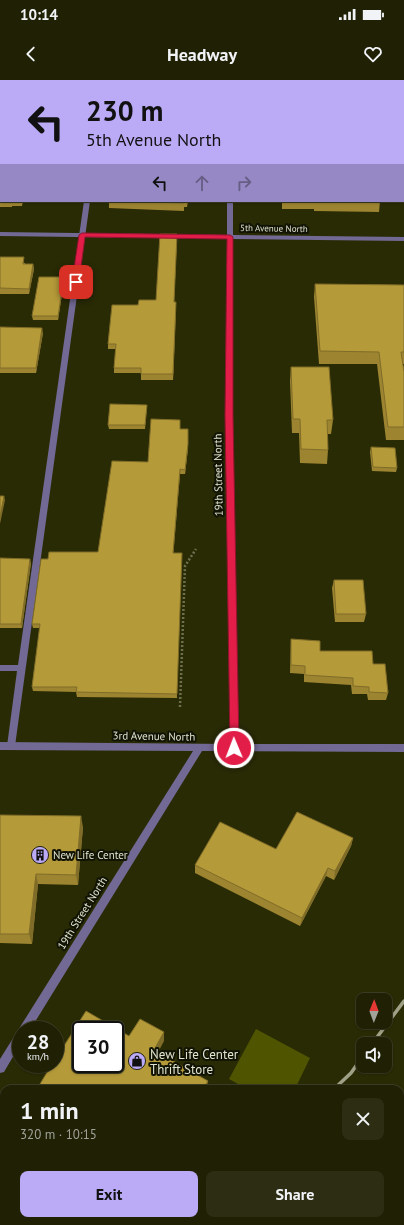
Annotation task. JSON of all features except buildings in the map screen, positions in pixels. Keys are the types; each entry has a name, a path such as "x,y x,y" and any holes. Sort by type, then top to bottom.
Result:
{"street":[{"path":"11,746 87,202"},
{"name":"19th Street North","path":"230,202 229,415 234,748"},
{"name":"5th Avenue North","path":"0,234 404,239"},
{"path":"0,668 22,668"},
{"name":"3rd Avenue North","path":"0,746 404,748"},
{"name":"19th Street North","path":"30,1021 199,748"},
{"path":"0,1068 12,1049"}],"path":[{"path":"180,707 185,566 196,549"}],"shaded area":[{"path":"256,1029 310,1058 297,1085 240,1085 229,1079"}],"railway":[{"path":"377,1037 404,1001"},
{"path":"338,1085 356,1066"}],"place":[{"name":"New Life Center","path":"40,855"},
{"name":"New Life Center Thrift Store","path":"137,1061"}],"route":[{"path":"76,282 82,235 230,237 229,415 234,748"}]}
